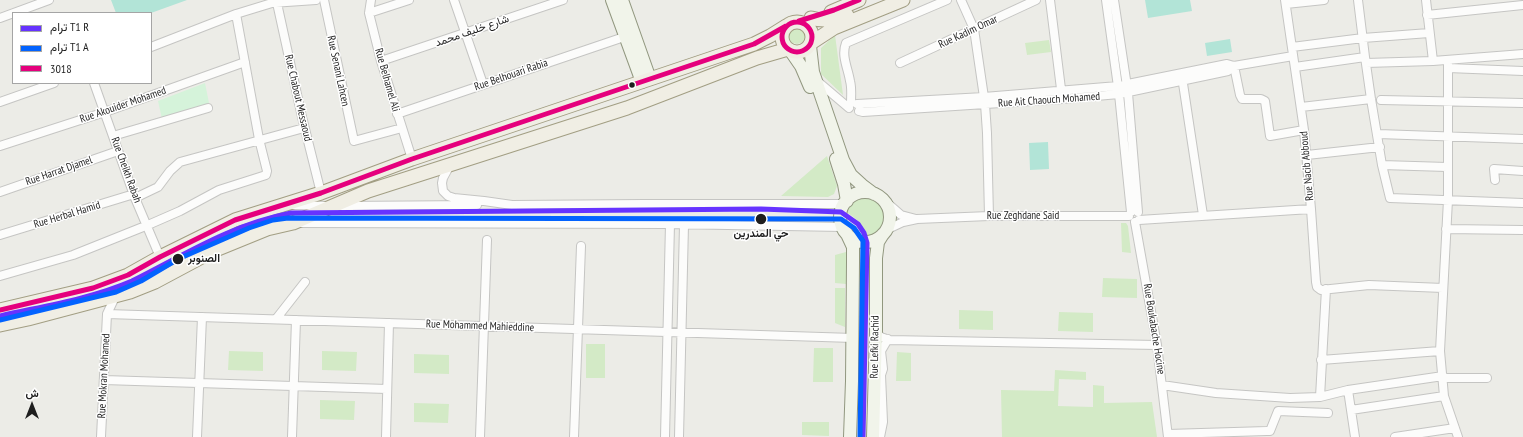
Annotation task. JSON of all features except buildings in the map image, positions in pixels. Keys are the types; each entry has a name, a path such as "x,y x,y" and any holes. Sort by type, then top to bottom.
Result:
{"main road":[{"path":"612,0 624,37 646,81"},
{"path":"622,0 646,81"},
{"path":"0,310 93,288 128,275 160,257 235,220 321,193 412,158 646,81 762,40 790,23 805,20 859,0"},
{"path":"805,20 836,19 882,0"},
{"path":"0,325 115,297 155,282 219,248 267,229 293,223 337,206 368,191 627,108 769,54 789,49 801,51 834,28 904,0"},
{"path":"805,20 804,23 811,29 813,38 811,44 811,65 847,169 862,185 874,194"},
{"path":"786,26 782,34 783,42 801,66 838,166 845,202 841,215 844,229 853,247 853,338 850,437"},
{"path":"762,40 769,54"},
{"path":"445,148 450,165"},
{"path":"844,229 855,239 862,241 872,240 885,232 890,215 885,201 880,196 874,194 867,192 859,193 852,196 845,202"},
{"name":"Rue Lefki Rachid","path":"873,437 879,350 876,332 876,258 878,242 885,232"}],"street":[{"path":"16,12 49,0"},
{"path":"152,47 236,14 277,3 316,0"},
{"name":"Rue Senani Lahcen","path":"324,0 354,141 402,128"},
{"name":"Rue Belhamel Ali","path":"371,0 369,13 381,61 412,158"},
{"path":"369,13 409,0"},
{"path":"454,0 484,84"},
{"name":"شارع خليف محمد","path":"381,61 563,0"},
{"path":"854,106 851,82 844,57 843,49 846,43 947,0"},
{"path":"962,0 974,29 984,101 987,133 989,216"},
{"name":"Rue Kadim Omar","path":"900,63 1036,0"},
{"path":"1050,0 1062,95"},
{"path":"1106,0 1123,90"},
{"path":"1114,0 1123,90"},
{"path":"1286,2 1324,0"},
{"path":"1358,0 1365,60 1382,165 1390,198 1523,203"},
{"path":"1426,0 1433,62"},
{"name":"Rue Nacib Abboud","path":"1134,217 1311,209 1304,130 1286,2"},
{"name":"Rue Chabout Messaoud","path":"277,3 304,128 321,193"},
{"path":"1427,15 1523,5"},
{"path":"0,18 12,14"},
{"path":"0,276 72,254 148,225 180,211 219,190 266,175 267,171 259,139 236,14"},
{"name":"Rue Ait Chaouch Mohamed","path":"854,106 984,101 1123,90 1182,77 1228,72 1234,66 1363,38 1429,33"},
{"name":"Rue Belhouari Rabia","path":"397,114 624,37"},
{"path":"1448,65 1523,54"},
{"path":"1295,67 1365,60 1433,62 1448,65 1523,71"},
{"name":"Rue Akouider Mohamed","path":"0,146 105,112 245,62"},
{"path":"1448,65 1448,200 1440,351 1444,396 1458,437"},
{"path":"1234,66 1242,99 1245,100 1256,98 1265,101 1270,136 1304,130"},
{"path":"1182,77 1203,215"},
{"path":"815,78 854,106"},
{"path":"0,102 51,84"},
{"name":"Rue Cheikh Rabah","path":"94,84 135,196 160,257"},
{"name":"Rue Boukabache Hocine","path":"1123,90 1134,217 1158,345 1168,436"},
{"path":"1301,107 1372,99"},
{"path":"1381,100 1523,103"},
{"path":"113,136 208,108"},
{"name":"Rue Herbal Hamid","path":"0,235 158,188 180,162 259,139 304,128"},
{"path":"1378,134 1447,135 1523,139"},
{"path":"1307,155 1380,147"},
{"name":"Rue Harrat Djamel","path":"0,192 118,151"},
{"path":"450,165 442,183 443,191 448,196 512,205"},
{"path":"1382,165 1447,167"},
{"path":"1495,180 1494,169 1523,171"},
{"path":"885,201 901,215 917,219"},
{"path":"282,206 845,202"},
{"path":"1311,209 1316,282 1317,287 1321,290 1368,285 1443,288"},
{"name":"Rue Zeghdane Said","path":"917,219 989,216 1134,217"},
{"path":"885,232 903,222 917,219"},
{"path":"293,223 670,224 844,229"},
{"path":"664,437 670,224"},
{"path":"679,437 684,225"},
{"path":"1446,229 1523,230"},
{"path":"480,437 487,240"},
{"path":"574,437 581,246"},
{"path":"276,320 305,282"},
{"path":"1320,397 1326,290"},
{"path":"93,302 100,306 107,314 115,297"},
{"name":"Rue Mohammed Mahieddine","path":"107,314 853,338"},
{"name":"Rue Mokran Mohamed","path":"101,437 107,314"},
{"path":"197,437 202,317"},
{"path":"292,437 296,320"},
{"path":"386,437 389,323"},
{"path":"876,332 881,337 888,339 1158,345"},
{"path":"880,437 883,422 881,375 883,369 881,351 879,350 888,339"},
{"path":"1321,360 1440,351"},
{"path":"1162,385 1216,393 1290,398 1320,397 1348,390 1443,377 1487,378"},
{"path":"104,380 387,389"},
{"path":"1348,390 1355,437"},
{"path":"1351,410 1444,396"},
{"path":"1168,436 1267,431 1270,430 1278,411 1328,413"},
{"path":"1395,437 1455,428"}],"green space":[{"path":"111,0 187,0 152,13 116,12"},
{"path":"1145,0 1190,0 1192,11 1148,18"},
{"path":"793,24 801,24 807,30 807,38 801,44 793,44 787,38 787,30"},
{"path":"835,35 843,95 821,74 821,48"},
{"path":"1230,39 1232,52 1207,56 1205,43"},
{"path":"1049,40 1051,52 1027,55 1025,43"},
{"path":"205,83 209,103 162,119 158,101"},
{"path":"1048,142 1049,169 1030,170 1029,143"},
{"path":"827,156 837,186 834,194 828,197 781,196"},
{"path":"861,196 871,197 878,201 886,214 882,228 876,234 867,238 859,222 853,216 845,212 850,202"},
{"path":"1121,223 1126,223 1128,226 1131,253 1122,252"},
{"path":"846,252 846,284 835,283 835,255"},
{"path":"1103,278 1137,279 1137,298 1102,297"},
{"path":"835,288 845,288 845,327 835,323"},
{"path":"959,310 993,311 993,330 959,329"},
{"path":"1059,312 1093,313 1093,332 1058,331"},
{"path":"586,344 605,344 605,378 586,378"},
{"path":"814,348 833,348 833,382 813,382"},
{"path":"229,351 263,352 263,371 228,370"},
{"path":"322,351 357,352 356,371 322,370"},
{"path":"897,352 911,353 911,381 896,381"},
{"path":"414,354 449,355 449,374 414,373"},
{"path":"1055,370 1086,372 1086,380 1059,379 1058,406 1093,407 1093,385 1104,386 1104,403 1152,402 1157,437 1002,437 1001,390 1054,391"},
{"path":"320,400 355,401 354,420 320,419"},
{"path":"414,403 449,404 448,423 414,422"},
{"path":"802,422 829,422 829,436 802,435"}],"transit line":[{"name":"3018","path":"799,21 859,0"},
{"name":"3018","path":"797,22 808,26 812,37 808,48 797,52 786,48 782,37 786,26 797,22"},
{"name":"3018","path":"0,310 93,288 128,275 160,257 235,220 321,193 412,159 754,44 786,26"},
{"path":"0,316 67,302 100,293 132,281 209,241 228,233 269,218 291,213 761,209 841,212 858,224 864,233 867,243 863,437"},
{"path":"0,320 116,292 141,281 178,259 249,228 273,220 288,218 841,219 854,228 863,241 860,437"}],"place":[{"name":"حي المندرين","path":"761,219"},
{"name":"الصنوبر","path":"178,259"}]}
